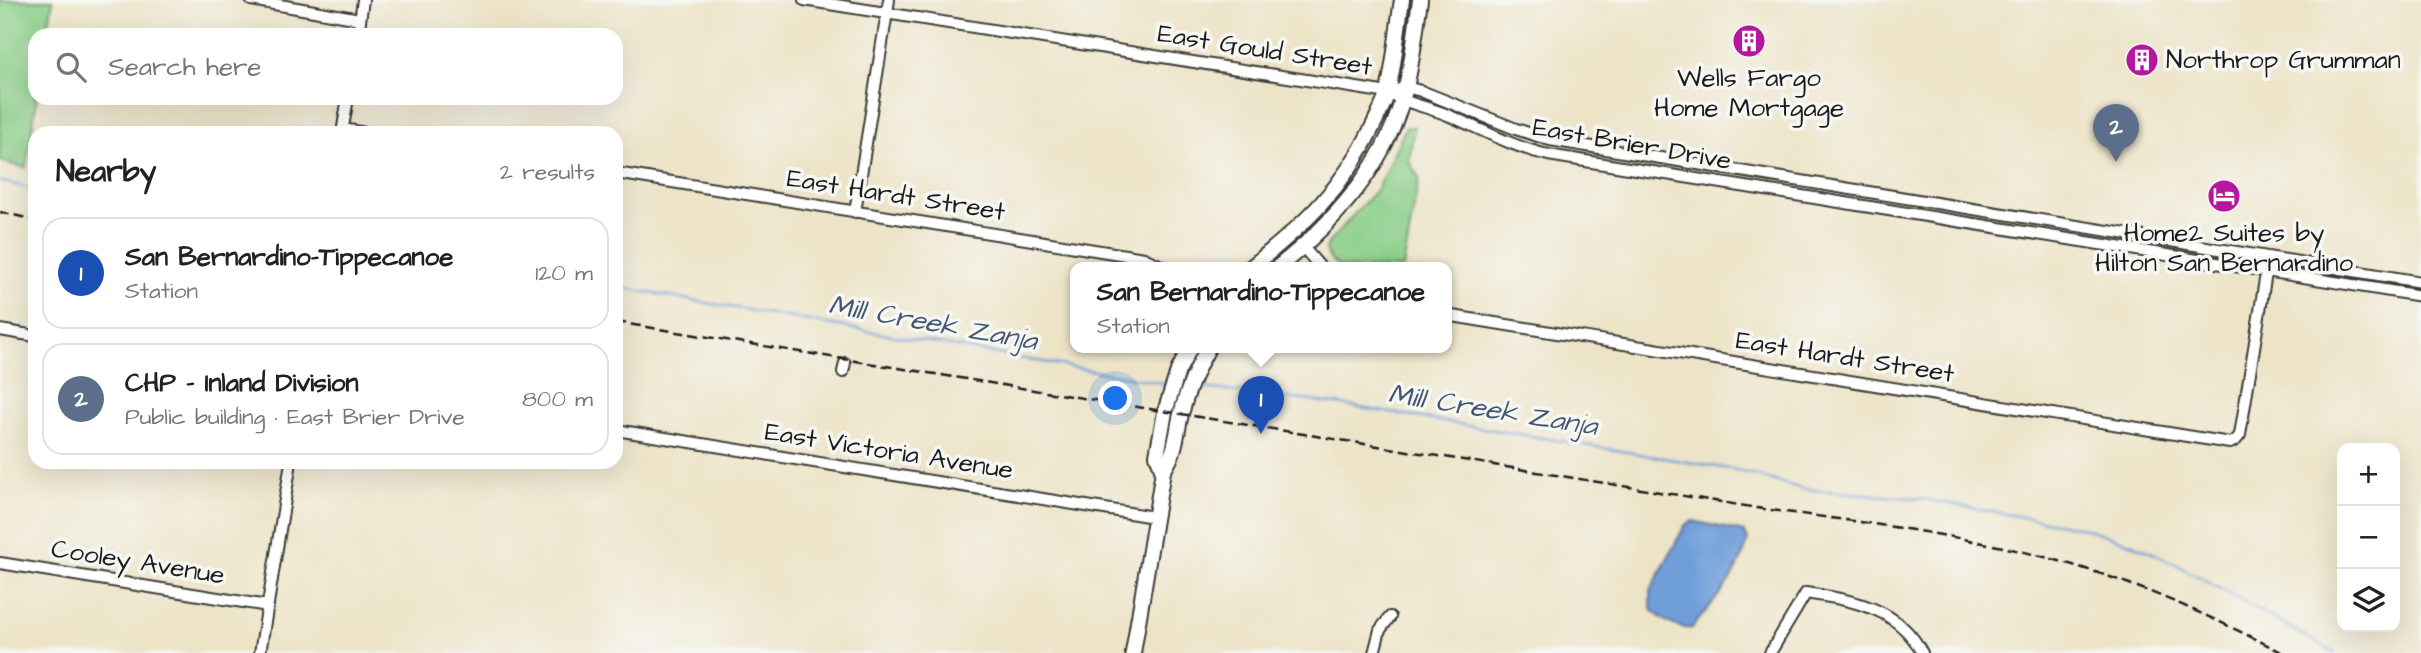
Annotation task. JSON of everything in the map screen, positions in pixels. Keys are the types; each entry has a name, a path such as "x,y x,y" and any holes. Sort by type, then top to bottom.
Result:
{"main road":[{"path":"1258,262 1292,235 1318,209 1343,179 1370,134 1388,93 1402,0"},
{"path":"1284,262 1330,221 1366,176 1404,94 1420,0"},
{"path":"1292,235 1303,247"},
{"path":"1163,471 1157,455 1170,396 1187,353"},
{"path":"1133,653 1163,471 1172,458 1185,399 1205,353"}],"street":[{"path":"251,0 360,19"},
{"path":"359,28 363,0"},
{"name":"East Gould Street","path":"804,0 1388,93"},
{"path":"855,212 889,0"},
{"name":"East Brier Drive","path":"1388,93 1466,108 1550,140 2421,282"},
{"name":"East Brier Drive","path":"1404,94 1523,149 1548,155 2421,296"},
{"path":"344,126 347,105"},
{"name":"East Hardt Street","path":"623,174 1144,258 1153,262"},
{"path":"1303,247 1316,262"},
{"path":"2266,272 2268,257"},
{"name":"East Hardt Street","path":"1452,316 2230,443 2240,435 2266,272"},
{"path":"0,330 28,335"},
{"name":"East Victoria Avenue","path":"623,431 1154,517"},
{"path":"260,653 290,469"},
{"name":"Cooley Avenue","path":"0,563 268,606"},
{"path":"1770,653 1805,593 1851,600 1880,611 1909,633 1922,653"},
{"path":"1374,653 1380,630 1390,617"}],"green space":[{"path":"0,0 53,0 48,28 28,28 28,105 36,105 33,126 28,126 26,168 0,161"},
{"path":"1406,127 1414,127 1409,162 1419,178 1404,262 1333,262 1326,249 1329,242 1377,189"}],"water":[{"path":"1693,521 1744,532 1748,539 1739,564 1725,586 1692,628 1687,628 1669,623 1654,612 1651,608 1651,590 1685,525"}],"waterway":[{"name":"Mill Creek Zanja","path":"0,181 28,188"},
{"name":"Mill Creek Zanja","path":"623,288 1168,384"},
{"name":"Mill Creek Zanja","path":"1195,387 1337,404 1736,470 1803,489 1923,499 2084,528 2131,543 2174,563 2335,653"}],"railway":[{"path":"0,212 28,218"},
{"path":"623,323 1981,542 2052,559 2141,588 2199,612 2283,653"}],"place":[{"name":"Wells Fargo Home Mortgage","path":"1749,41"},
{"name":"Northrop Grumman","path":"2142,60"},
{"name":"CHP - Inland Division","path":"2116,162"},
{"name":"Home2 Suites by Hilton San Bernardino","path":"2224,196"},
{"name":"San Bernardino–Tippecanoe","path":"1261,434"}]}
